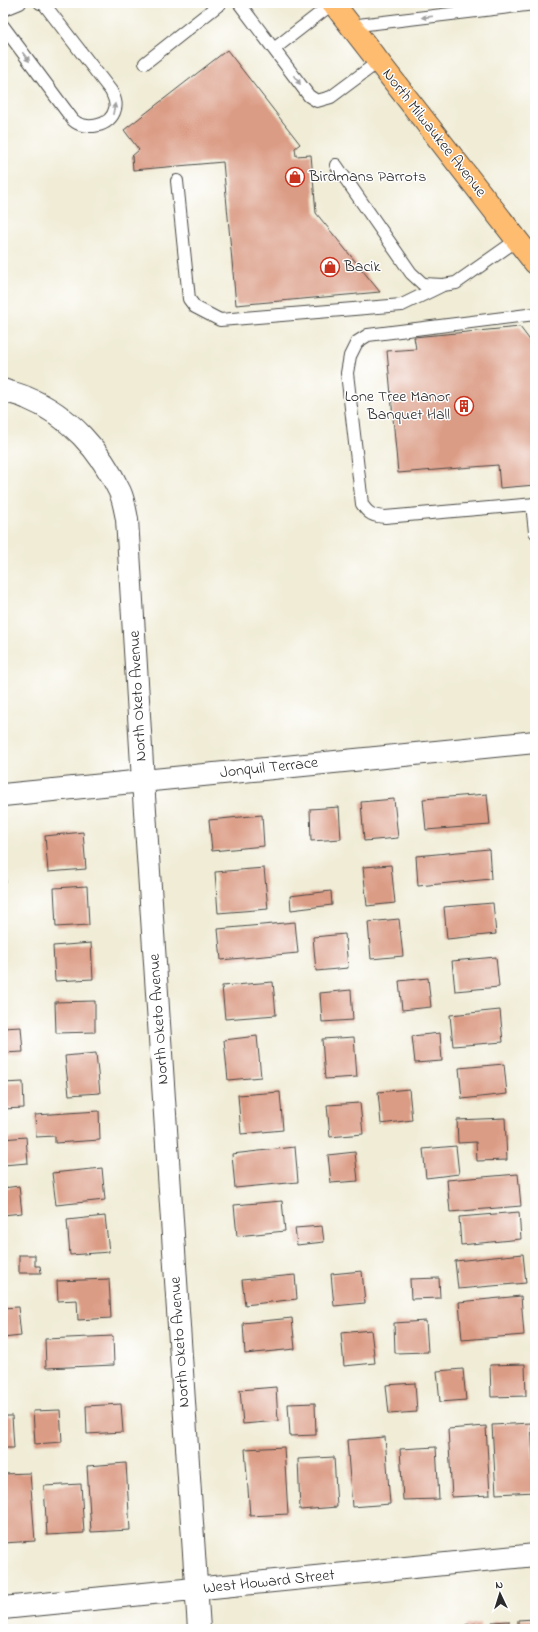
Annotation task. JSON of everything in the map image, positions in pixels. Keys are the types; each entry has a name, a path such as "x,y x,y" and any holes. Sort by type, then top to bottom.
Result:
{"main road":[{"name":"North Milwaukee Avenue","path":"333,3 535,262"}],"street":[{"name":"North Oketo Avenue","path":"3,390 26,397 46,407 72,426 92,445 109,471 121,494 127,519 199,1629"},
{"name":"Jonquil Terrace","path":"3,795 535,742"},
{"name":"West Howard Street","path":"3,1608 535,1555"}],"lane":[{"path":"3,10 20,3"},
{"path":"3,26 73,120 79,125 89,127 107,121 112,116 116,104 111,91 44,4 40,3"},
{"path":"145,63 221,3"},
{"path":"239,3 309,96 317,101 330,97 378,62"},
{"path":"274,49 333,3"},
{"path":"350,26 535,4"},
{"path":"336,165 411,273 423,284 443,285 456,283 517,240"},
{"path":"178,181 189,299 195,307 220,320 402,305 443,285"},
{"path":"535,314 368,335 357,342 350,356 347,373 362,504 366,511 373,516 385,517 533,504 535,532"}],"building":[{"path":"227,50 300,144 295,148 296,156 311,155 316,213 380,292 236,305 223,162 133,170 132,156 139,150 124,130"},
{"name":"Lone Tree Manor Banquet Hall","path":"520,327 535,347 535,462 533,462 535,485 500,488 498,465 398,473 387,351 416,349 414,337"},
{"path":"487,794 490,825 426,830 423,799"},
{"path":"394,799 398,838 364,841 361,802"},
{"path":"339,807 341,839 311,841 310,809"},
{"path":"262,815 264,846 212,851 209,820"},
{"path":"83,832 86,869 48,872 45,836"},
{"path":"489,849 491,879 418,886 416,856"},
{"path":"3,855 6,883 3,883"},
{"path":"391,865 395,903 367,906 363,867"},
{"path":"264,868 268,909 218,913 215,872"},
{"path":"87,886 89,925 56,927 54,888"},
{"path":"331,891 332,905 291,910 290,896"},
{"path":"493,903 496,934 447,939 444,907"},
{"path":"399,919 403,956 371,959 368,922"},
{"path":"295,922 298,953 221,960 218,929"},
{"path":"345,934 348,968 316,971 313,937"},
{"path":"91,943 93,979 55,981 53,946"},
{"path":"496,957 499,987 455,991 452,961"},
{"path":"428,978 431,1007 402,1010 399,981"},
{"path":"273,982 276,1015 225,1019 222,986"},
{"path":"351,990 353,1020 322,1022 320,993"},
{"path":"95,1001 95,1032 56,1033 55,1002"},
{"path":"500,1010 503,1042 453,1046 450,1015"},
{"path":"21,1027 23,1052 3,1053 3,1028"},
{"path":"440,1033 442,1061 415,1063 412,1036"},
{"path":"257,1036 261,1077 228,1080 224,1040"},
{"path":"354,1037 357,1077 325,1079 322,1039"},
{"path":"96,1053 100,1093 69,1095 65,1056"},
{"path":"504,1064 507,1094 462,1099 459,1068"},
{"path":"23,1082 24,1108 3,1109 3,1083"},
{"path":"409,1089 412,1120 381,1124 378,1092"},
{"path":"280,1092 283,1130 241,1134 238,1095"},
{"path":"360,1103 363,1134 330,1137 327,1105"},
{"path":"99,1111 100,1140 55,1143 55,1136 36,1137 35,1115"},
{"path":"505,1118 507,1160 477,1161 476,1142 458,1143 457,1120"},
{"path":"26,1137 28,1163 3,1165 3,1139"},
{"path":"456,1146 459,1174 426,1178 423,1149"},
{"path":"295,1147 298,1182 235,1188 232,1154"},
{"path":"355,1152 358,1181 331,1183 328,1155"},
{"path":"102,1168 105,1200 56,1205 52,1173"},
{"path":"518,1174 521,1206 450,1212 447,1180"},
{"path":"19,1186 22,1213 3,1215 3,1188"},
{"path":"282,1201 285,1231 237,1236 234,1205"},
{"path":"519,1212 521,1239 461,1245 459,1217"},
{"path":"105,1216 109,1252 70,1255 67,1220"},
{"path":"322,1226 324,1242 297,1245 295,1228"},
{"path":"523,1254 526,1283 458,1289 455,1261"},
{"path":"19,1255 35,1255 35,1266 40,1266 41,1273 19,1273"},
{"path":"362,1271 365,1303 334,1306 331,1274"},
{"path":"295,1275 297,1299 245,1305 242,1280"},
{"path":"439,1278 440,1298 411,1299 410,1279"},
{"path":"109,1279 111,1318 78,1320 77,1300 58,1301 57,1281"},
{"path":"521,1296 524,1335 462,1340 459,1302"},
{"path":"18,1307 21,1336 3,1338 3,1308"},
{"path":"292,1318 295,1349 245,1354 243,1323"},
{"path":"426,1321 428,1352 395,1353 394,1323"},
{"path":"371,1330 375,1363 344,1366 341,1333"},
{"path":"113,1336 114,1365 46,1368 45,1339"},
{"path":"525,1364 526,1396 491,1397 490,1365"},
{"path":"463,1369 466,1400 440,1402 437,1371"},
{"path":"415,1383 417,1412 389,1414 386,1385"},
{"path":"276,1387 278,1421 243,1424 240,1390"},
{"path":"315,1403 316,1435 290,1436 288,1404"},
{"path":"121,1404 123,1432 87,1434 86,1406"},
{"path":"60,1410 62,1442 35,1444 33,1411"},
{"path":"3,1416 12,1416 14,1448 3,1448"},
{"path":"531,1423 535,1492 496,1494 492,1425"},
{"path":"486,1426 490,1495 452,1497 448,1429"},
{"path":"385,1437 390,1504 352,1507 347,1440"},
{"path":"284,1447 288,1514 250,1516 245,1449"},
{"path":"436,1447 439,1499 403,1500 400,1449"},
{"path":"334,1457 337,1507 300,1510 298,1459"},
{"path":"126,1463 130,1530 91,1532 87,1466"},
{"path":"30,1473 35,1541 3,1543 3,1474"},
{"path":"81,1484 84,1533 47,1535 44,1486"},
{"path":"535,1619 535,1629 518,1629 518,1620"},
{"path":"509,1621 509,1629 493,1629 492,1622"},
{"path":"481,1623 481,1629 465,1629 465,1625"}],"place":[{"name":"Birdmans Parrots","path":"295,177"},
{"name":"Bacik","path":"330,267"},
{"name":"Lone Tree Manor Banquet Hall","path":"464,406"}]}
